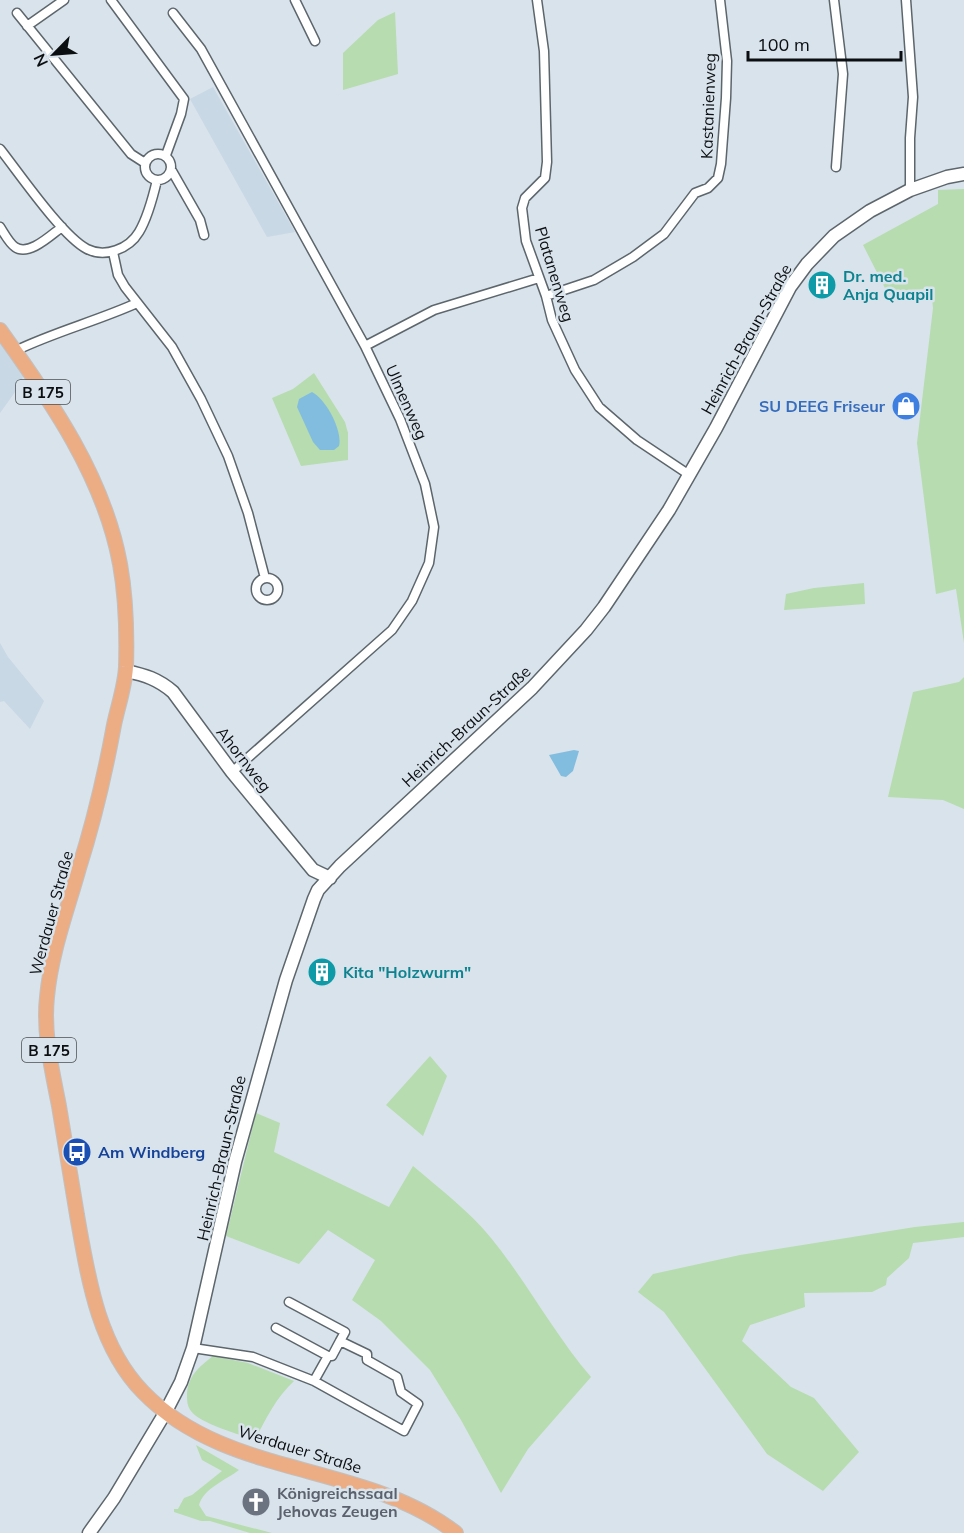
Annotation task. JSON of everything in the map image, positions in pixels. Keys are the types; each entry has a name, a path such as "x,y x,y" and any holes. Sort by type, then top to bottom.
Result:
{"main road":[{"name":"Werdauer Straße","path":"0,330 56,412 91,476 106,510 120,565 124,600 126,671 92,823 51,962 46,1000 48,1044 82,1244 96,1303 113,1350 124,1370 143,1392 165,1413 200,1434 250,1454 373,1489 422,1511 456,1533"}],"street":[{"path":"27,26 64,0"},
{"path":"111,0 184,99 166,155"},
{"path":"295,0 315,41"},
{"name":"Platanenweg","path":"537,0 544,51 547,162 545,178 525,198 522,208 526,240 552,320 575,370 600,406 637,440 688,474"},
{"name":"Kastanienweg","path":"546,297 594,280 633,257 663,234 695,193 708,188 718,178 721,164 727,70 720,0"},
{"path":"834,0 843,74 836,167"},
{"path":"906,0 913,97 910,190"},
{"path":"17,13 131,154 145,163"},
{"name":"Ulmenweg","path":"173,13 201,49 365,346 400,419 425,484 434,527 429,562 412,601 392,630 232,772"},
{"path":"0,149 62,226 87,249 99,253 113,252 123,248 138,234 157,180"},
{"path":"160,153 166,155 172,164 168,176 157,180 147,175 145,163 150,156 160,153"},
{"path":"171,171 200,220 204,235"},
{"name":"Heinrich-Braun-Straße","path":"89,1533 114,1498 181,1382 193,1348 235,1162 267,1042 318,890 340,866 532,688 586,630 604,607 669,510 716,428 790,287 807,264 834,236 870,211 910,190 947,177 964,174"},
{"path":"0,227 15,247 23,250 39,244 62,226"},
{"path":"113,252 118,275 172,347 201,399 228,456 248,513 265,578"},
{"path":"365,346 434,310 539,278"},
{"path":"15,351 35,341 137,303"},
{"name":"Ahornweg","path":"126,671 148,676 161,682 173,692 232,772 313,870 330,878"},
{"path":"289,1302 345,1332 332,1356 328,1356 314,1381"},
{"path":"276,1328 328,1356"},
{"path":"193,1348 254,1357 314,1381 404,1431 418,1404 401,1392 397,1377 367,1360 367,1354 340,1341"}],"shaded area":[{"path":"213,87 295,232 267,237 190,99"},
{"path":"0,340 24,374 20,385 0,413"},
{"path":"0,643 8,657 44,701 30,729 4,701 0,702"}],"green space":[{"path":"395,12 398,74 343,90 343,53 378,20"},
{"path":"964,189 964,643 956,589 936,594 917,443 933,308 931,288 888,294 863,245 938,204 938,190"},
{"path":"314,373 345,422 348,433 348,460 301,466 272,398 293,389"},
{"path":"864,583 865,604 784,610 786,594 814,588"},
{"path":"964,677 964,809 943,800 888,797 913,692 959,682"},
{"path":"430,1056 447,1076 423,1136 386,1105"},
{"path":"256,1113 280,1123 274,1152 389,1207 413,1166 464,1209 491,1238 591,1377 528,1449 501,1493 461,1420 430,1370 381,1321 352,1300 375,1260 328,1230 299,1264 226,1236"},
{"path":"964,1222 964,1237 913,1243 909,1258 887,1278 886,1285 872,1292 804,1293 805,1307 750,1325 742,1341 791,1387 814,1398 859,1452 823,1491 767,1454 664,1312 638,1292 653,1274 740,1255 915,1227"},
{"path":"213,1356 248,1363 294,1381 267,1416 255,1440 202,1420 195,1415 187,1403 187,1393 192,1376"},
{"path":"196,1445 239,1470 210,1489 202,1499 199,1505 206,1516 272,1533 250,1533 174,1512 184,1498 192,1495 222,1471 202,1460"}],"water":[{"path":"312,392 323,401 336,424 340,440 339,446 334,450 320,450 313,442 297,407 299,399"},
{"path":"579,751 573,771 566,777 561,776 549,755"}],"place":[{"name":"Dr. med. Anja Quapil","path":"822,285"},
{"name":"SU DEEG Friseur","path":"906,406"},
{"name":"Kita \"Holzwurm\"","path":"322,972"},
{"name":"Am Windberg","path":"77,1152"},
{"name":"Königreichssaal Jehovas Zeugen","path":"256,1502"}]}
